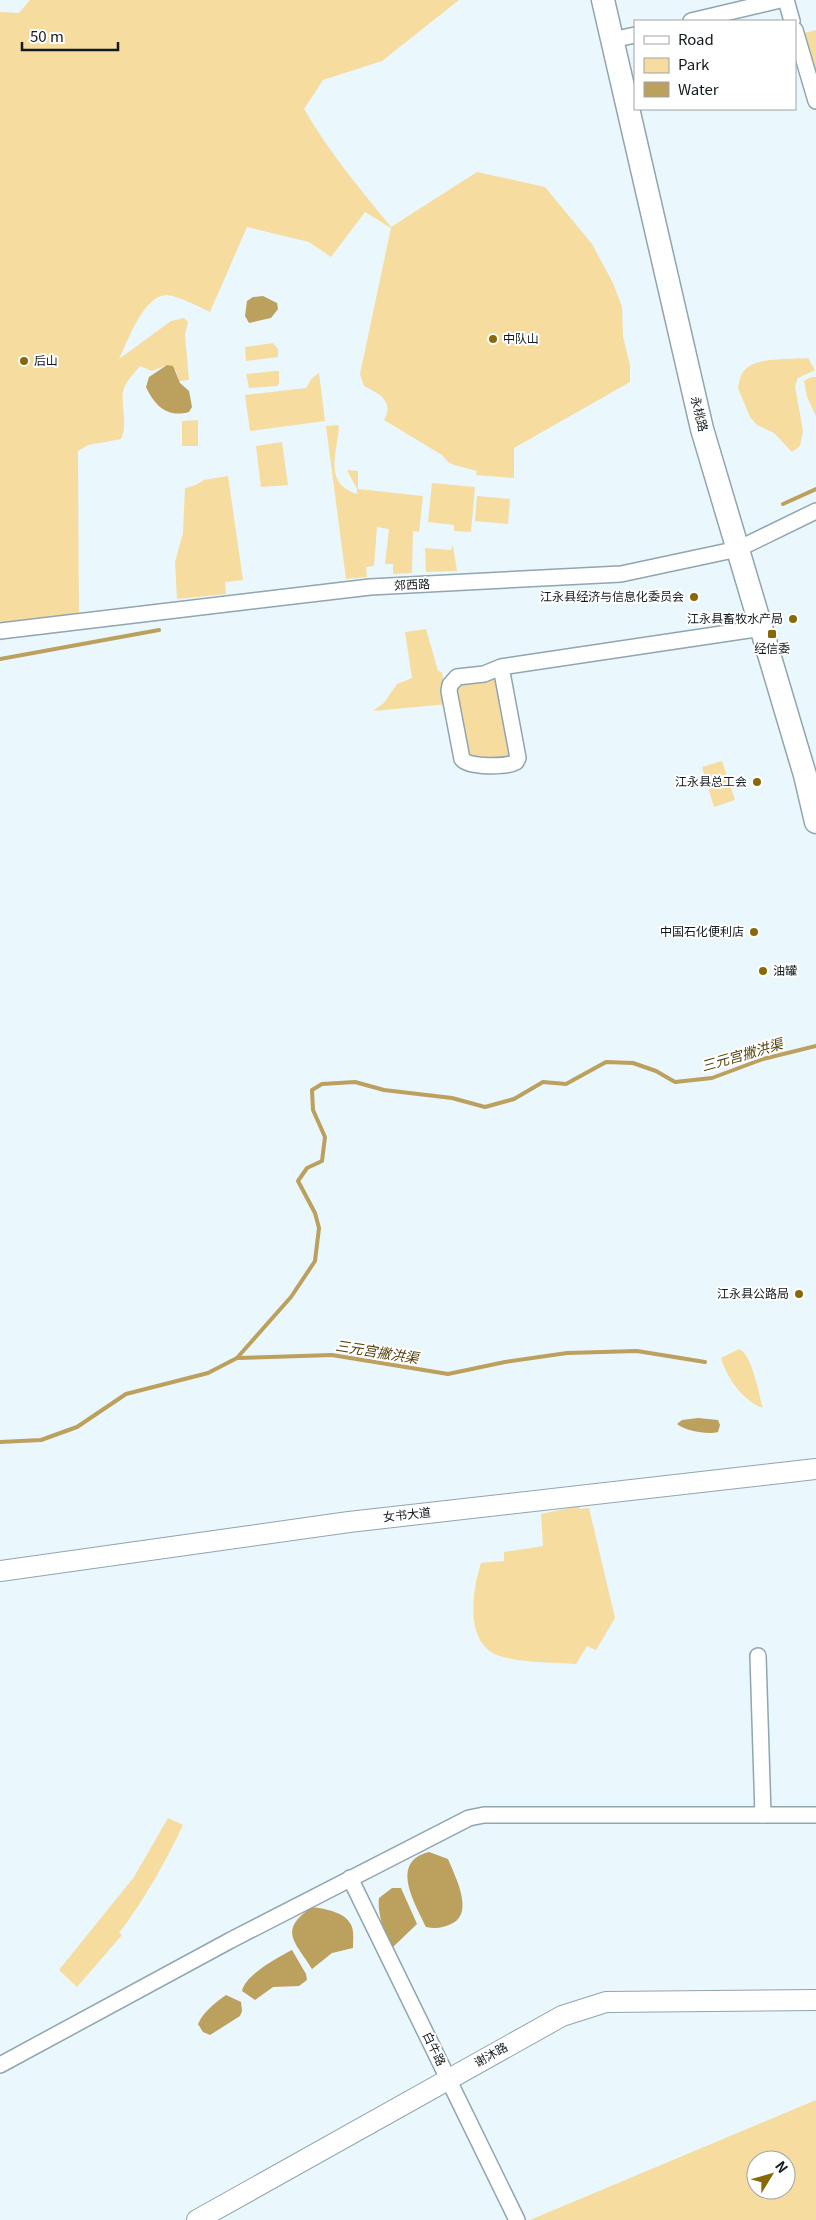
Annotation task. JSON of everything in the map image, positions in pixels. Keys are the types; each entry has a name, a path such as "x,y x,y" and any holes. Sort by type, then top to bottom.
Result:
{"main road":[{"name":"永桃路","path":"603,0 702,430 805,775 816,822"},
{"name":"女书大道","path":"0,1571 349,1522 816,1470"},
{"name":"谢沐路","path":"197,2220 562,2016 606,2002 816,2000"}],"street":[{"path":"695,20 780,0"},
{"path":"786,0 792,20"},
{"path":"796,33 816,101"},
{"path":"612,40 634,35"},
{"name":"郊西路","path":"0,631 370,587 621,574 738,550 816,511"},
{"path":"501,667 518,758 516,762 509,765 473,766 465,763 462,759 449,691 450,685 457,677 484,674 501,667 762,628"},
{"path":"758,1656 763,1816"},
{"path":"0,2065 350,1878 469,1818 484,1815 816,1815"},
{"name":"白牛路","path":"350,1878 517,2220"}],"green space":[{"path":"30,0 459,0 382,61 323,80 304,109 334,155 391,227 477,172 545,187 592,244 613,283 622,307 623,336 630,366 630,382 514,448 514,478 476,475 477,471 448,462 442,455 384,420 387,413 386,403 383,398 364,386 360,374 391,228 365,212 331,257 309,242 247,227 210,312 176,297 166,295 158,297 143,311 119,359 171,321 184,318 188,322 185,334 189,380 179,381 176,371 167,365 152,371 140,366 124,388 124,428 121,439 88,445 78,451 79,622 0,632 0,12 19,13"},
{"path":"816,30 816,97 796,35"},
{"path":"273,343 278,349 278,357 246,361 245,347"},
{"path":"808,358 815,370 798,378 795,386 803,431 800,446 792,452 774,433 757,425 750,417 738,388 743,372 755,363"},
{"path":"279,371 279,384 277,386 249,388 246,374"},
{"path":"319,373 325,421 250,431 245,395 306,388 312,378"},
{"path":"811,377 816,377 816,416 807,397 804,381"},
{"path":"198,420 198,446 182,446 182,421"},
{"path":"339,425 334,466 339,482 346,489 357,494 357,489 347,470 358,471 358,489 423,496 419,532 413,531 412,573 393,574 393,564 385,564 389,529 377,527 374,566 366,567 367,577 346,579 326,426"},
{"path":"282,442 288,485 261,487 256,446"},
{"path":"228,476 243,580 225,582 226,594 177,599 175,562 183,533 185,488 196,485 204,480"},
{"path":"432,483 475,487 471,532 454,531 454,525 428,522"},
{"path":"477,496 510,499 508,524 475,521"},
{"path":"453,545 457,571 426,572 425,548 451,550"},
{"path":"426,629 438,671 442,672 448,704 373,711 384,703 397,684 412,678 405,632"},
{"path":"493,669 518,758 465,763 450,685"},
{"path":"722,761 735,800 714,807 702,767"},
{"path":"739,1349 748,1358 763,1408 749,1400 737,1388 724,1366 721,1358"},
{"path":"579,1506 580,1509 589,1508 615,1618 596,1650 587,1646 576,1664 521,1660 503,1657 490,1651 481,1642 476,1631 474,1617 473,1603 481,1563 504,1561 504,1552 543,1546 541,1514"},
{"path":"168,1818 183,1825 154,1881 119,1933 122,1935 77,1987 59,1970 134,1877"},
{"path":"816,2100 816,2220 530,2220"}],"water":[{"path":"263,296 277,303 278,309 271,318 249,323 245,316 247,301 253,297"},
{"path":"167,365 173,366 180,383 189,391 192,407 189,412 168,412 153,400 146,387 149,377"},
{"path":"698,1418 718,1420 720,1425 718,1432 697,1432 677,1424 682,1420"},
{"path":"429,1852 448,1859 461,1893 462,1911 459,1918 453,1923 440,1928 426,1927 416,1907 408,1884 410,1865 417,1857"},
{"path":"392,1888 401,1888 417,1924 393,1947 384,1931 379,1903 379,1898"},
{"path":"312,1907 335,1912 349,1922 353,1932 353,1948 332,1953 312,1969 296,1944 292,1930 301,1915"},
{"path":"292,1950 306,1974 307,1980 299,1986 273,1987 255,2000 242,1991 244,1985 255,1973"},
{"path":"226,1995 241,2002 242,2011 240,2016 210,2035 203,2032 198,2024 200,2019"}],"waterway":[{"path":"783,504 816,489"},
{"path":"0,659 159,630"},
{"name":"三元宫撇洪渠","path":"237,1358 291,1297 315,1261 319,1228 315,1213 298,1181 307,1168 322,1161 325,1137 313,1110 312,1090 322,1084 355,1082 384,1090 452,1098 485,1107 514,1099 543,1082 566,1084 606,1062 633,1063 656,1071 675,1082 712,1078 763,1059 816,1046"},
{"name":"三元宫撇洪渠","path":"0,1442 41,1440 77,1427 126,1394 208,1373 237,1358 332,1355 448,1374 505,1362 567,1353 637,1351 705,1362"}],"place":[{"name":"中队山","path":"493,339"},
{"name":"后山","path":"24,361"},
{"name":"江永县经济与信息化委员会","path":"694,597"},
{"name":"江永县畜牧水产局","path":"793,619"},
{"name":"经信委","path":"772,634"},
{"name":"江永县总工会","path":"757,782"},
{"name":"中国石化便利店","path":"754,932"},
{"name":"油罐","path":"763,971"},
{"name":"江永县公路局","path":"799,1294"}]}
